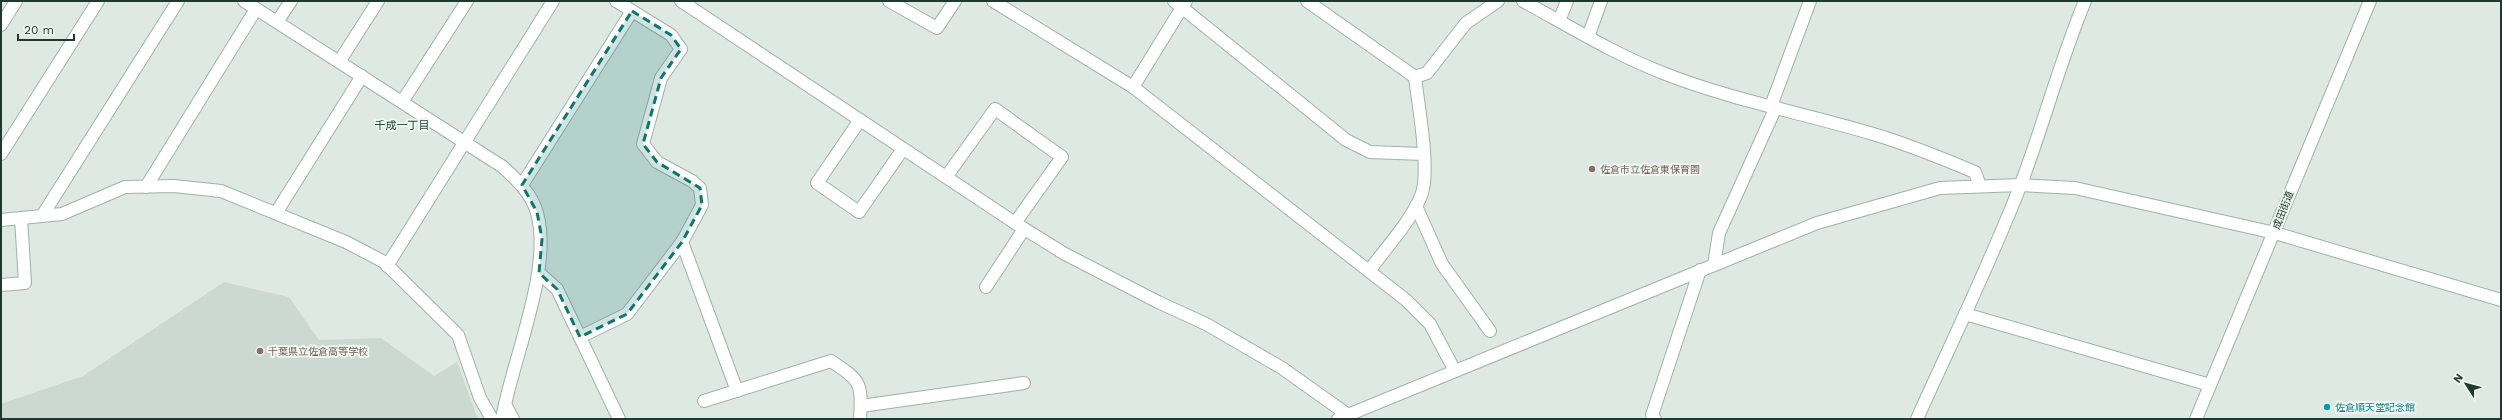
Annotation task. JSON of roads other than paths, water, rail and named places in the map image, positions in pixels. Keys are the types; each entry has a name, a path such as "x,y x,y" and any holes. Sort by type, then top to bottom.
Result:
{"street":[{"path":"1,25 16,1"},
{"path":"1,154 98,1"},
{"path":"42,216 178,1"},
{"path":"244,1 503,167 522,185 537,212 542,239 539,273 502,419"},
{"path":"277,22 291,1"},
{"path":"339,62 378,1"},
{"path":"402,102 467,1"},
{"path":"387,266 553,1"},
{"path":"580,337 627,314 682,242 702,205 700,188 692,180 657,162 643,144 661,78 682,49 671,35 616,1"},
{"path":"681,1 1019,226 1065,254 1158,302 1206,324 1282,368 1343,417 1367,414 1455,371 1817,223 1940,188 2020,185 2075,188 2275,233 2501,300"},
{"path":"889,1 937,28 955,1"},
{"path":"993,1 1133,87 1406,300 1430,324 1455,371"},
{"path":"1307,1 1415,77 1423,154 1424,177 1422,195 1416,206 1369,271"},
{"path":"1415,77 1427,74 1466,23 1498,1"},
{"path":"1523,1 1588,37 1663,73 1774,107 1874,134 1930,153 1975,172 1980,186"},
{"path":"1559,21 1566,1"},
{"path":"1588,37 1601,1"},
{"path":"1714,265 1719,233 1774,107 1810,1"},
{"path":"1917,419 1965,314 2020,185 2056,86 2072,32 2085,1"},
{"name":"成田街道","path":"2196,419 2275,233 2370,1"},
{"path":"1133,87 1181,3 1346,140 1370,152 1423,154"},
{"path":"146,186 256,9"},
{"path":"522,185 632,11"},
{"path":"276,213 362,76"},
{"path":"946,177 995,109 1062,157 1019,226 986,287"},
{"path":"860,120 817,183 859,212 903,149"},
{"path":"1,220 62,214 126,187 146,186 174,186 221,191 276,213 346,242 387,266 458,335 480,398 492,419"},
{"path":"1416,206 1442,264 1490,331"},
{"path":"1,285 25,283 21,218"},
{"path":"682,242 737,391"},
{"path":"1655,419 1652,415 1700,270"},
{"path":"539,273 557,289 619,419"},
{"path":"1965,314 2210,385"},
{"path":"704,401 831,361 855,377 862,393 860,419"},
{"path":"861,406 1024,383"},
{"path":"505,404 513,419"}],"place":[{"name":"佐倉市立佐倉東保育園","path":"1592,169"},
{"name":"千葉県立佐倉高等学校","path":"260,351"},
{"name":"佐倉順天堂記念館","path":"2327,407"}],"district":[{"name":"千成一丁目","path":"402,125"}]}
